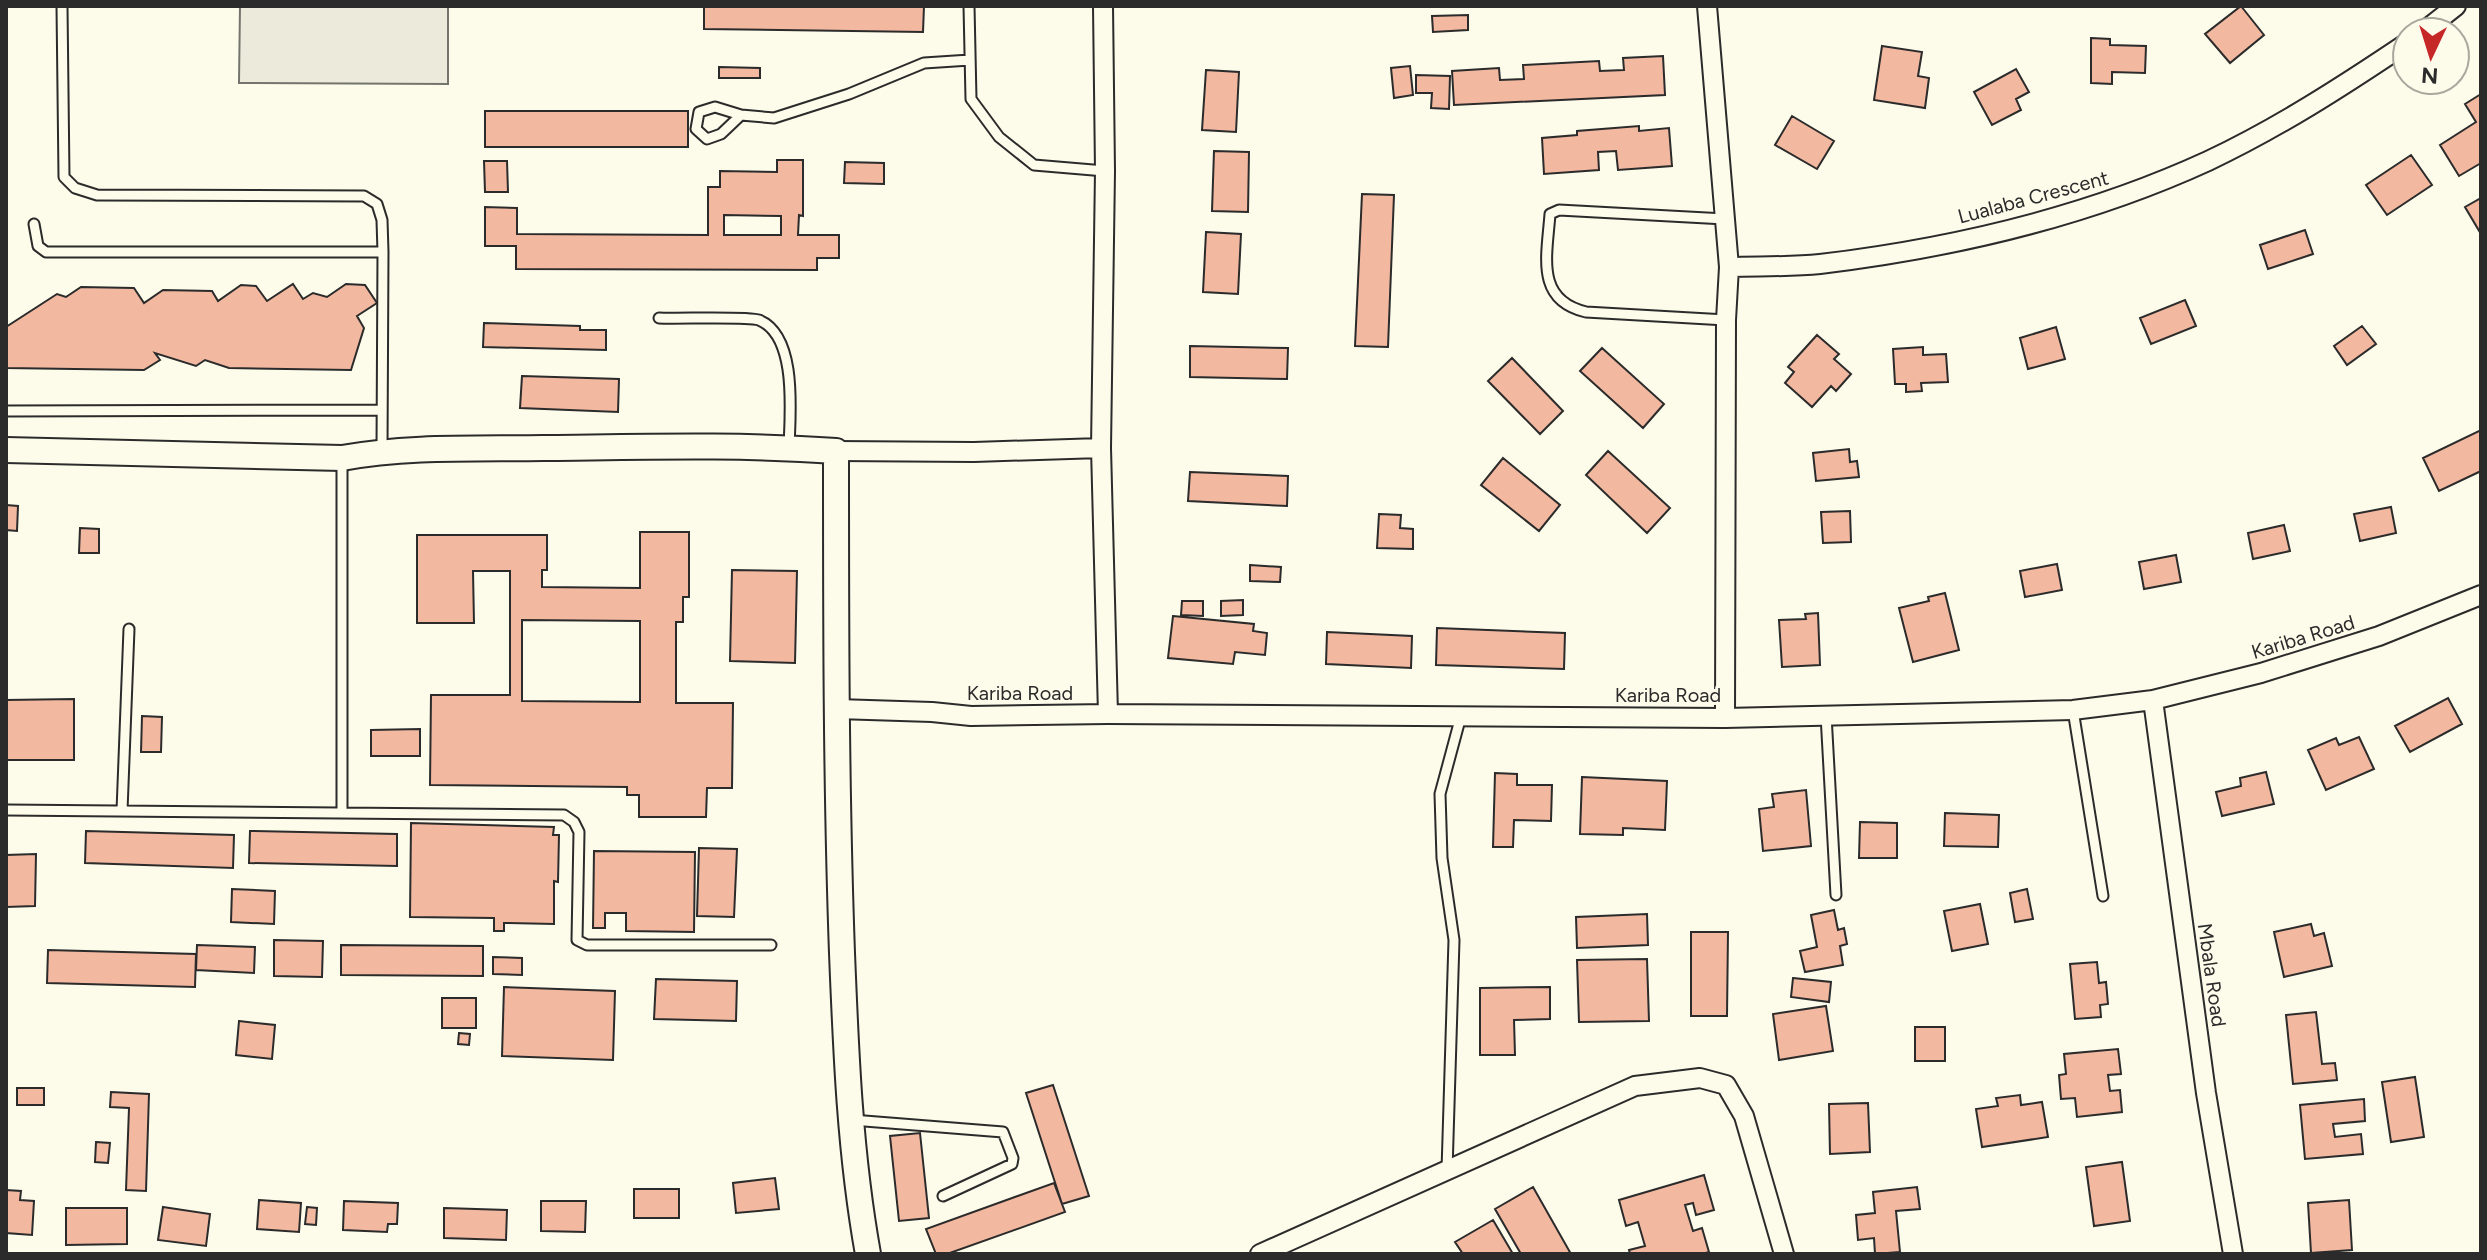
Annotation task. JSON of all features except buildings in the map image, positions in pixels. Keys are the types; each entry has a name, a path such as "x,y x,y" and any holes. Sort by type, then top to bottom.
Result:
{"street":[{"path":"1103,6 1105,171 1101,448 1108,714"},
{"path":"1707,6 1729,267 1726,320 1725,718"},
{"name":"Lualaba Crescent","path":"1729,267 1817,264 1915,251 2006,231 2102,204 2208,161 2277,125 2391,53"},
{"path":"6,450 342,458 382,451 789,448 974,452 1101,448"},
{"path":"836,451 840,892 849,1120 868,1254"},
{"name":"Kariba Road","path":"837,709 971,716 1725,718 2073,710 2153,700 2261,673 2379,636 2481,595"},
{"name":"Mbala Road","path":"2153,700 2206,1093 2233,1254"},
{"path":"1260,1254 1635,1086 1700,1078 1726,1085 1744,1116 1784,1254"}],"lane":[{"path":"62,6 64,177 75,188 97,195 364,196 377,204 382,220 383,252 382,451"},
{"path":"969,6 971,99 999,137 1034,165 1105,171"},
{"path":"741,115 721,134 707,139 696,129 699,112 715,107 741,115 774,118 849,94 924,63 970,60"},
{"path":"1725,219 1559,210 1550,214 1546,263 1548,282 1558,299 1568,308 1586,312 1726,320"},
{"path":"34,224 38,246 46,252 383,252"},
{"path":"659,318 759,320 779,336 790,381 789,448"},
{"path":"6,411 382,410"},
{"path":"342,458 342,813"},
{"path":"122,811 129,629"},
{"path":"2073,710 2103,896"},
{"path":"1826,715 1836,895"},
{"path":"1447,1171 1454,940 1442,858 1440,794 1461,716"},
{"path":"6,810 564,815 574,822 579,832 577,940 587,945 771,945"},
{"path":"849,1120 1003,1132 1013,1158 1012,1164 943,1196"}],"shaded area":[{"path":"240,6 448,6 448,84 239,83"}]}
